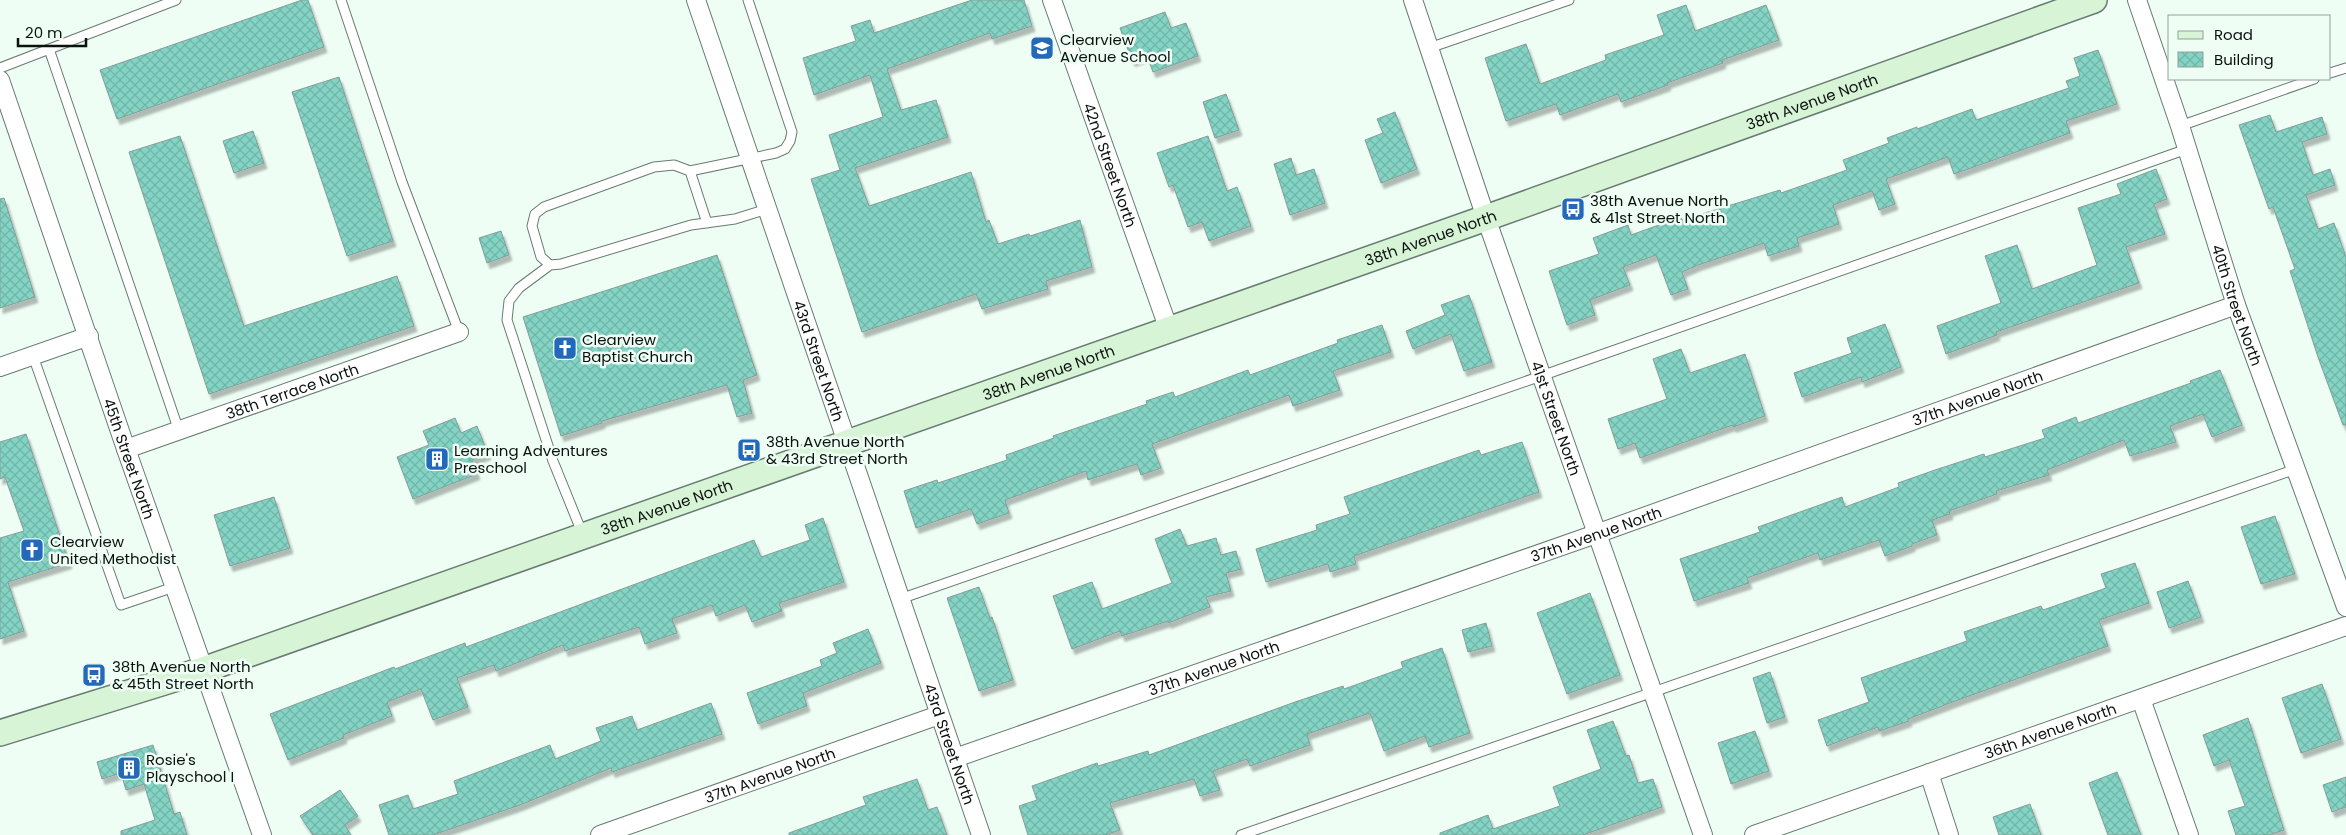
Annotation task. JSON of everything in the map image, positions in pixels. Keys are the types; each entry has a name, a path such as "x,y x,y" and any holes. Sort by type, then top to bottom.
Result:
{"main road":[{"name":"38th Avenue North","path":"0,733 203,670 848,441 1486,218 2094,0"}],"street":[{"name":"43rd Street North","path":"696,0 981,835"},
{"name":"42nd Street North","path":"1052,0 1169,330"},
{"name":"41st Street North","path":"1413,0 1486,218 1703,835"},
{"name":"40th Street North","path":"2136,0 2180,126 2236,305 2346,606"},
{"name":"45th Street North","path":"0,80 89,336 126,449 262,835"},
{"name":"37th Avenue North","path":"955,758 1596,534 2236,305"},
{"name":"38th Terrace North","path":"126,449 459,332"},
{"path":"0,367 89,336"},
{"name":"36th Avenue North","path":"1754,835 2346,626"},
{"path":"2141,699 2189,835"},
{"name":"37th Avenue North","path":"600,835 939,715"},
{"path":"1929,773 1949,835"}],"lane":[{"path":"0,68 176,0"},
{"path":"341,0 402,182 459,332"},
{"path":"550,265 541,256 532,226 534,214 544,207 654,167 674,165 690,171 751,160 785,149 790,141 792,132 748,0"},
{"path":"1429,48 1569,0"},
{"path":"48,49 179,431"},
{"path":"2331,73 2345,70"},
{"path":"2180,126 2311,80"},
{"path":"900,599 2187,149"},
{"path":"690,171 708,223"},
{"path":"583,535 553,461 507,320 509,301 519,288 550,265 561,264 691,225 735,219 767,209"},
{"path":"32,356 121,605 174,586"},
{"path":"1241,835 2296,469"}],"building":[{"path":"302,0 308,0 324,47 117,119 100,70"},
{"path":"972,0 1024,0 1032,26 992,39 990,33 887,69 901,110 936,100 948,137 855,168 869,206 971,172 986,222 989,220 998,244 1080,220 1092,267 1046,281 1048,289 982,309 976,294 862,332 811,179 840,170 829,135 883,117 870,75 814,95 803,58 856,41 851,26 870,20 874,33"},
{"path":"1686,5 1695,31 1766,5 1779,40 1722,60 1723,63 1621,102 1618,94 1560,115 1556,104 1506,121 1485,58 1526,44 1540,84 1606,60 1605,55 1664,35 1657,15"},
{"path":"1165,12 1171,28 1186,23 1198,56 1153,72 1147,56 1132,61 1120,28"},
{"path":"2098,50 2117,104 2066,121 2070,133 1954,174 1948,157 1886,179 1895,204 1879,210 1872,191 1833,205 1839,224 1797,238 1799,246 1768,256 1764,243 1698,265 1682,272 1688,289 1671,295 1656,255 1623,267 1630,285 1590,300 1595,315 1567,325 1549,271 1599,254 1593,238 1628,225 1631,235 1681,217 1682,220 1780,190 1781,193 1847,170 1843,160 1889,143 1887,138 1917,127 1917,129 1972,109 1976,120 2069,88 2066,81 2080,76 2074,58"},
{"path":"339,77 393,241 347,256 292,92"},
{"path":"1226,94 1239,130 1215,138 1203,102"},
{"path":"1395,112 1417,169 1381,183 1365,140 1383,133 1377,119"},
{"path":"2270,115 2276,132 2322,117 2327,134 2302,142 2313,175 2330,169 2335,185 2306,195 2318,229 2334,223 2346,257 2346,425 2343,425 2318,357 2290,271 2295,269 2273,207 2269,209 2239,125"},
{"path":"253,131 264,163 234,173 223,141"},
{"path":"180,136 244,326 397,276 414,326 209,394 129,152"},
{"path":"1208,136 1227,191 1237,187 1251,226 1209,241 1202,222 1188,227 1173,185 1169,187 1157,153"},
{"path":"1291,158 1296,175 1314,169 1325,203 1290,215 1274,164"},
{"path":"2156,169 2167,199 2154,204 2165,234 2126,247 2139,283 1996,332 1997,335 1946,354 1937,326 2001,303 1985,256 2017,245 2032,289 2097,265 2078,208 2121,194 2117,184"},
{"path":"4,198 35,297 0,308 0,199"},
{"path":"501,231 509,255 487,263 479,238"},
{"name":"Clearview Baptist Church","path":"717,255 757,375 743,380 752,413 737,417 727,385 602,421 602,423 561,436 523,317"},
{"path":"1469,295 1492,362 1464,371 1451,334 1413,349 1406,331 1445,315 1441,305"},
{"path":"1885,324 1901,367 1862,382 1861,377 1802,397 1794,373 1852,353 1847,338"},
{"path":"1382,325 1391,352 1333,371 1340,390 1293,406 1289,395 1152,444 1161,468 1141,475 1137,464 1088,480 1086,471 1005,500 1009,513 977,524 971,509 916,528 904,491 937,480 938,483 1007,460 1006,455 1054,438 1053,436 1147,404 1146,401 1173,392 1175,397 1248,370 1250,375 1338,343 1337,340"},
{"path":"1681,349 1690,373 1745,354 1765,416 1733,427 1733,425 1640,458 1635,443 1618,449 1608,419 1667,399 1653,359"},
{"path":"2220,370 2242,425 2212,437 2203,414 2170,426 2176,442 2130,456 2124,440 2047,470 2049,475 1996,491 1997,494 1949,511 1950,514 1932,520 1937,535 1885,556 1879,540 1820,560 1818,553 1747,578 1749,583 1694,601 1680,559 1760,532 1758,527 1842,497 1845,507 1899,487 1898,483 1935,470 1984,454 1985,457 2045,438 2042,430 2076,417 2078,423 2191,383 2190,381"},
{"name":"Learning Adventures Preschool","path":"455,418 461,433 477,426 488,454 472,460 477,474 413,499 397,457 429,445 423,431"},
{"name":"Clearview United Methodist","path":"26,434 69,563 8,582 24,631 0,639 0,538 24,531 5,477 0,479 0,442"},
{"path":"1522,442 1539,492 1354,556 1356,564 1330,572 1328,564 1266,582 1256,549 1317,530 1316,525 1350,514 1344,497 1479,450 1481,455"},
{"path":"274,497 290,548 230,566 214,515"},
{"path":"2275,516 2295,574 2261,584 2241,527"},
{"path":"823,518 844,582 779,603 782,611 752,622 745,605 716,616 712,605 672,619 677,633 645,644 639,627 565,651 563,645 496,671 494,665 457,678 468,707 433,720 421,689 387,702 392,716 343,735 344,738 288,760 270,714 394,667 395,669 465,643 466,647 754,540 761,557 810,540 805,525"},
{"path":"1180,529 1187,546 1216,538 1221,555 1236,551 1241,569 1226,573 1231,591 1206,597 1210,607 1168,623 1168,621 1122,636 1120,631 1072,649 1053,596 1092,582 1102,609 1172,583 1155,539"},
{"path":"2135,563 2149,603 2099,620 2108,646 1958,700 1908,719 1909,721 1879,731 1878,727 1827,746 1818,720 1869,702 1861,678 1967,641 1964,632 2041,606 2043,610 2106,588 2101,574"},
{"path":"2188,581 2201,617 2169,628 2157,592"},
{"path":"979,587 990,618 992,617 1013,680 979,691 947,598"},
{"path":"1590,593 1620,675 1567,694 1537,613"},
{"path":"1486,623 1492,646 1468,652 1462,630"},
{"path":"868,629 881,663 803,693 807,706 758,724 747,693 822,666 820,660 837,653 833,643"},
{"path":"1442,648 1470,733 1429,747 1425,736 1384,751 1370,713 1307,734 1310,745 1250,766 1247,759 1213,771 1220,790 1200,796 1194,779 1110,803 1120,830 1105,835 1028,835 1019,806 1037,800 1032,786 1097,763 1098,766 1148,751 1149,755 1295,702 1343,686 1344,689 1403,668 1401,662"},
{"path":"1770,672 1785,717 1767,723 1753,678"},
{"path":"2322,684 2341,739 2301,753 2282,698"},
{"path":"711,703 722,734 612,772 611,768 520,805 433,835 389,835 379,805 408,795 413,809 458,794 454,781 550,745 555,759 601,741 596,728 632,716 637,730"},
{"path":"2248,718 2284,830 2269,835 2236,835 2228,811 2245,806 2229,760 2214,766 2203,735"},
{"path":"1613,721 1626,756 1629,755 1638,783 1653,779 1662,807 1583,835 1440,835 1440,833 1488,815 1493,829 1560,806 1553,787 1601,769 1587,730"},
{"path":"1755,731 1769,771 1731,784 1718,743"},
{"name":"Rosie's Playschool I","path":"153,745 174,814 180,812 187,835 121,835 121,831 155,820 144,784 126,790 121,773 102,779 97,762"},
{"path":"2117,772 2141,835 2108,835 2089,783"},
{"path":"2346,777 2346,807 2332,812 2323,785"},
{"path":"917,779 928,810 937,807 947,835 789,835 789,833 866,805 863,797"},
{"path":"340,790 358,816 345,825 351,835 313,835 300,816"},
{"path":"2030,804 2041,835 1999,835 1993,817"}],"place":[{"name":"Clearview Avenue School","path":"1042,48"},
{"name":"38th Avenue North & 41st Street North","path":"1573,209"},
{"name":"Clearview Baptist Church","path":"565,348"},
{"name":"38th Avenue North & 43rd Street North","path":"749,450"},
{"name":"Learning Adventures Preschool","path":"437,459"},
{"name":"Clearview United Methodist","path":"32,550"},
{"name":"38th Avenue North & 45th Street North","path":"94,675"},
{"name":"Rosie's Playschool I","path":"129,768"}]}
